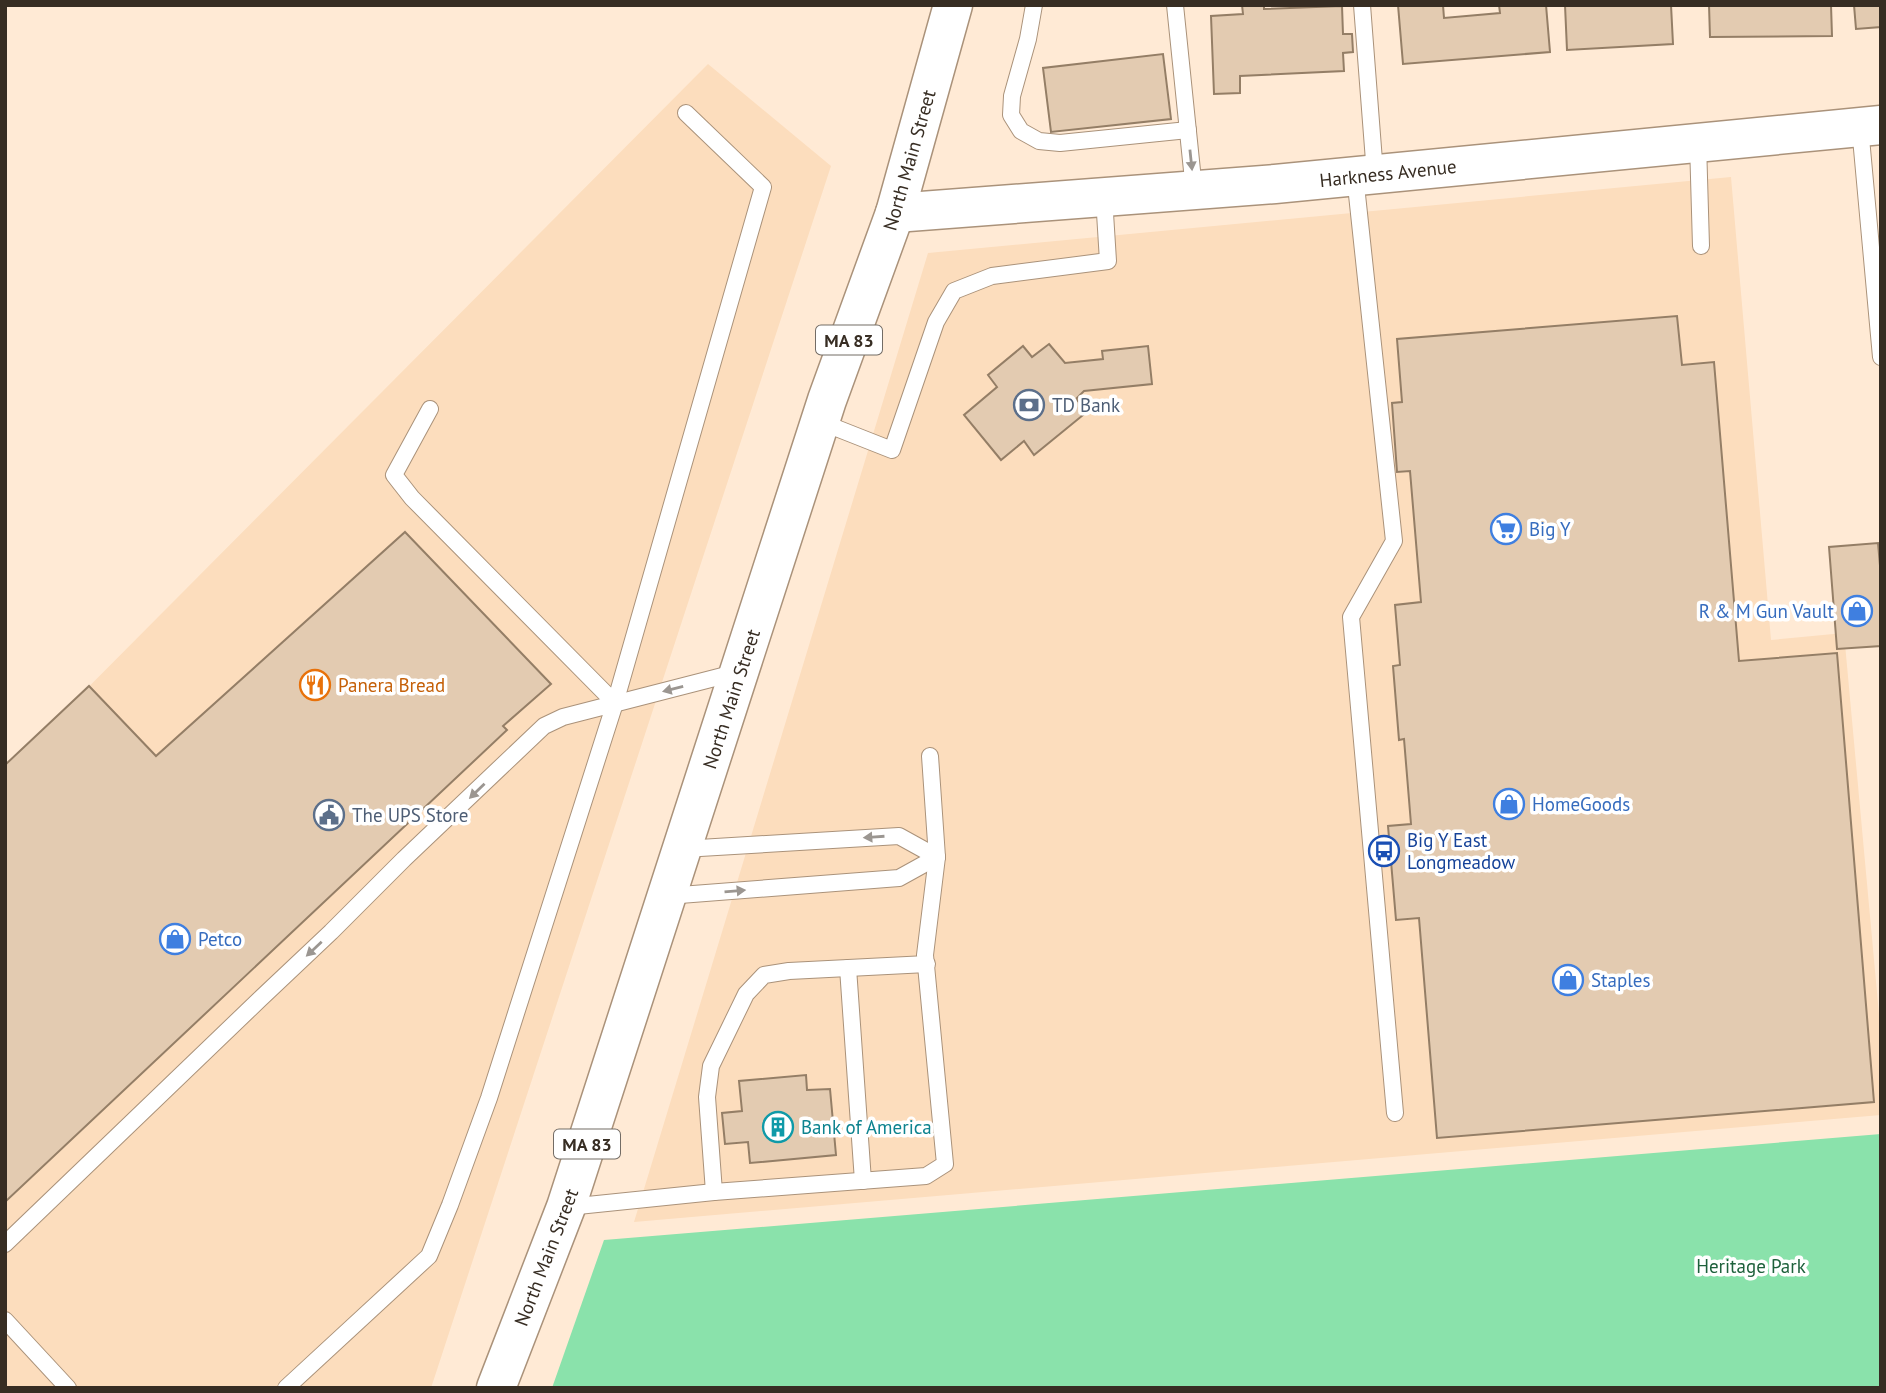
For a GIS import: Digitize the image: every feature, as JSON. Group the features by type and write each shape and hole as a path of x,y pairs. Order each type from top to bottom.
{"main road":[{"name":"North Main Street","path":"496,1388 566,1207 821,422 895,213 953,5"},
{"name":"Harkness Avenue","path":"895,213 1365,176 1871,126"}],"lane":[{"path":"1034,5 1028,39 1012,96 1011,115 1021,131 1039,141 1060,144 1188,130"},
{"path":"1175,5 1194,191"},
{"path":"1362,5 1365,176 1394,541 1351,617 1395,1113"},
{"path":"286,1388 429,1256 489,1098 615,703 763,187 686,113"},
{"path":"1871,126 1881,357"},
{"path":"1698,143 1701,246"},
{"path":"821,422 892,450 936,322 954,291 992,276 1108,261 1104,197"},
{"path":"430,409 394,475 412,498 615,703"},
{"path":"5,1244 544,726 563,717 739,672"},
{"path":"566,1207 714,1192 926,1176 945,1164 925,955 937,857 930,756"},
{"path":"682,849 898,835 937,857"},
{"path":"667,896 899,878 937,857"},
{"path":"714,1192 707,1097 711,1066 746,994 764,975 789,971 927,964"},
{"path":"848,968 863,1181"},
{"path":"5,1320 68,1388"}],"shaded area":[{"path":"708,64 831,166 431,1388 5,1388 5,771"},
{"path":"1731,177 1771,640 1844,633 1881,1036 1881,1115 634,1222 928,253"}],"green space":[{"name":"Heritage Park","path":"1881,1134 1881,1388 552,1388 604,1240"}],"building":[{"path":"1242,5 1264,5 1264,9 1342,6 1343,34 1352,34 1353,52 1343,53 1344,71 1240,76 1240,93 1214,94 1211,16 1243,14"},
{"path":"1398,5 1443,5 1444,18 1500,13 1499,5 1546,5 1550,52 1403,64"},
{"path":"1565,5 1671,5 1673,44 1567,50"},
{"path":"1709,5 1831,5 1832,36 1710,37"},
{"path":"1854,5 1881,5 1881,27 1856,29"},
{"path":"1163,54 1171,119 1051,132 1043,68"},
{"path":"1677,316 1682,365 1714,362 1739,661 1837,653 1874,1102 1437,1138 1419,918 1396,920 1388,826 1411,824 1404,739 1399,740 1393,666 1400,665 1395,605 1421,602 1410,471 1397,472 1392,403 1402,402 1397,339"},
{"name":"TD Bank","path":"1049,344 1065,363 1103,359 1102,351 1148,346 1152,384 1084,391 1076,399 1088,411 1034,455 1024,441 1001,460 964,415 997,387 988,375 1023,346 1032,357"},
{"path":"405,532 551,684 503,726 507,730 5,1202 5,765 89,686 156,756"},
{"name":"R & M Gun Vault","path":"1878,543 1881,646 1837,649 1829,547"},
{"name":"Bank of America","path":"806,1075 807,1090 830,1089 836,1155 750,1163 748,1142 725,1144 722,1113 742,1111 739,1081"}],"place":[{"name":"TD Bank","path":"1029,405"},
{"name":"Big Y","path":"1506,529"},
{"name":"R & M Gun Vault","path":"1857,611"},
{"name":"Panera Bread","path":"315,685"},
{"name":"HomeGoods","path":"1509,804"},
{"name":"The UPS Store","path":"329,815"},
{"name":"Big Y East Longmeadow","path":"1384,851"},
{"name":"Petco","path":"175,939"},
{"name":"Staples","path":"1568,980"},
{"name":"Bank of America","path":"778,1127"}]}
